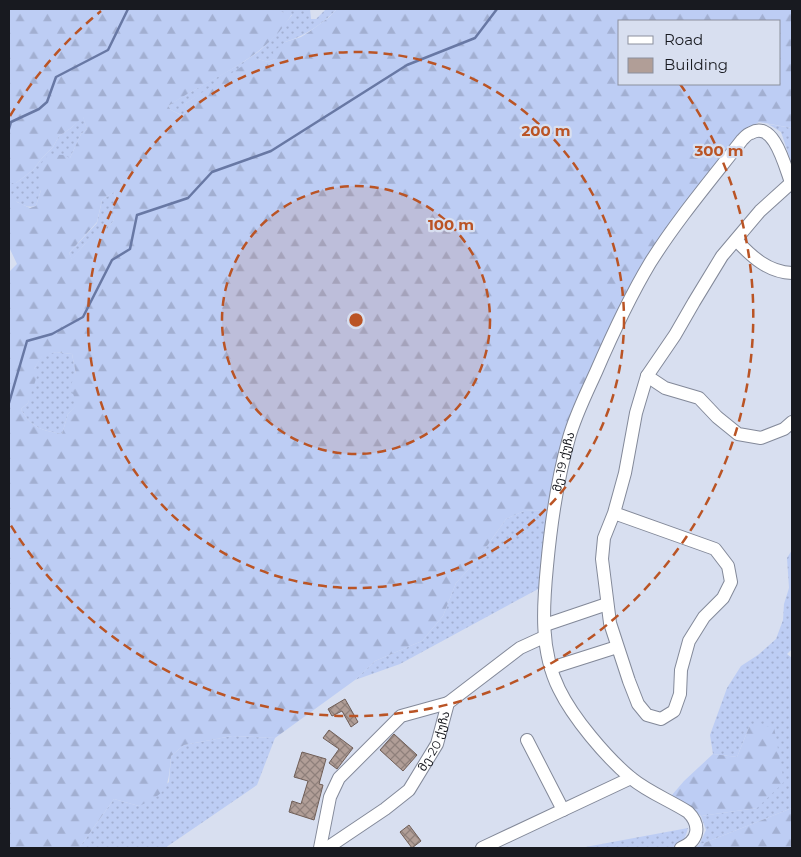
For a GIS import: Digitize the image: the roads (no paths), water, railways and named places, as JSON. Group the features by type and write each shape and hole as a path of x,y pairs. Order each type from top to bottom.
{"street":[{"name":"მე-19 ქუჩა","path":"681,848 694,839 697,829 694,819 688,812 631,778 603,750 576,717 559,689 551,668 544,631 545,592 551,527 561,470 570,435 612,336 650,264 698,195 742,140 752,132 760,130 772,137 792,184"},
{"path":"614,513 715,549 728,566 731,582 723,598 704,617 689,641 681,670 680,694 674,711 661,719 647,715 638,704 617,646 607,604 602,559 604,538 614,513 625,474 636,413 647,376 722,256 760,210 792,184"},
{"path":"736,240 749,254 764,265 792,273"},
{"path":"647,376 665,388 699,398 717,417 738,434 760,438 784,429 792,422"},
{"name":"მე-20 ქუჩა","path":"327,848 385,810 409,790 437,744 448,703 544,631 607,604"},
{"path":"551,668 617,646"},
{"path":"320,848 330,797 339,778 401,716 448,703"},
{"path":"526,740 563,810"},
{"path":"482,848 631,778"}],"waterway":[{"path":"9,129 11,122 39,109 47,102 56,77 108,50 128,9"},
{"path":"9,403 27,341 52,334 83,317 112,260 130,249 137,215 188,198 212,172 271,151 407,65 475,38 497,9"}]}
